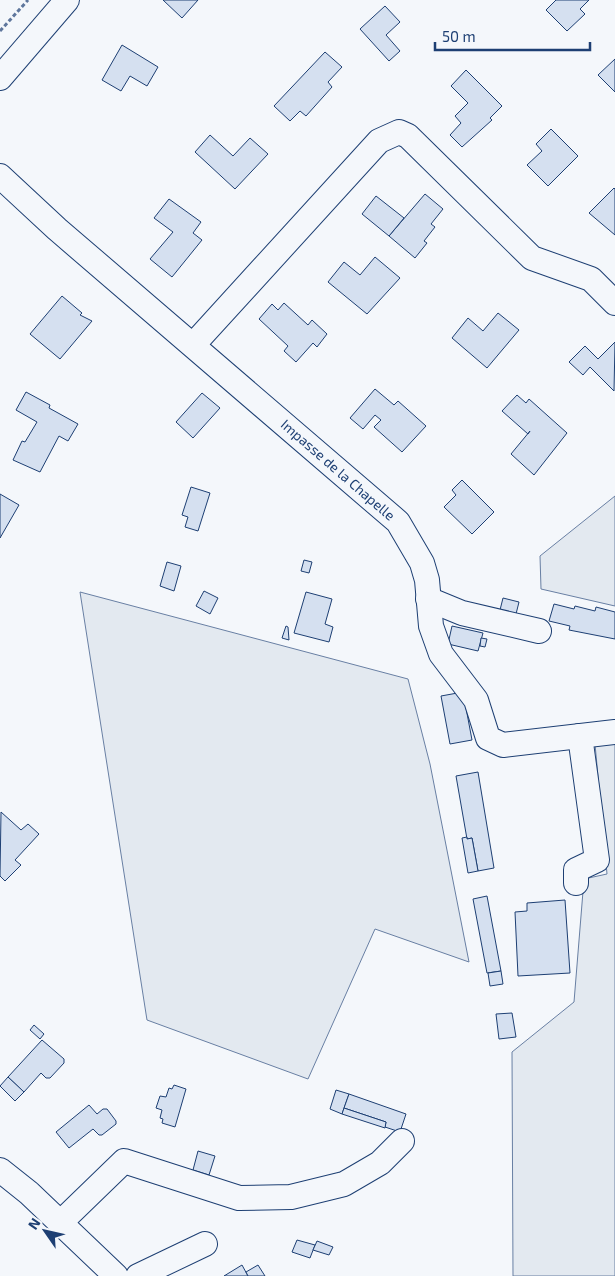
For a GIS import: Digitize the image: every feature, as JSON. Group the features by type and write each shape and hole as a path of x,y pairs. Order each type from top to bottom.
{"street":[{"path":"0,78 68,0"},
{"path":"193,345 380,141 399,132 408,136 532,258 591,279 615,303"},
{"name":"Impasse de la Chapelle","path":"0,176 398,522 422,562 427,580 431,626 441,654 476,700 488,738 503,745 615,732"},
{"path":"428,599 462,613 539,631"},
{"path":"576,883 576,870 597,860 580,736"},
{"path":"60,1223 124,1161 239,1198 291,1197 344,1184 380,1162 402,1141"},
{"path":"0,1170 29,1192 116,1276"},
{"path":"138,1276 205,1244"}],"path":[{"path":"0,31 28,0"}],"shaded area":[{"path":"615,496 615,606 541,589 540,556"},
{"path":"80,592 408,679 430,764 469,962 375,929 308,1079 147,1020"},
{"path":"615,741 615,1276 513,1276 512,1052 574,1002 584,879 607,874 595,744"}],"building":[{"path":"163,0 198,0 182,18"},
{"path":"556,0 589,0 580,9 585,14 567,31 546,10"},
{"path":"385,6 400,22 386,35 400,51 389,61 360,29"},
{"path":"122,45 158,67 147,86 130,76 121,91 102,80"},
{"path":"325,52 342,67 328,82 332,87 306,116 300,111 290,121 274,106"},
{"path":"615,59 615,92 598,75"},
{"path":"466,70 502,106 490,118 492,120 462,147 450,135 461,123 455,116 468,103 451,86"},
{"path":"551,129 578,156 548,186 527,165 542,151 536,144"},
{"path":"210,135 233,156 250,138 268,154 235,189 195,152"},
{"path":"615,189 615,235 589,213"},
{"path":"425,194 443,209 431,224 435,227 424,241 427,243 415,258 389,236"},
{"path":"376,196 404,218 389,236 362,214"},
{"path":"169,199 201,222 193,233 202,240 172,277 150,259 173,232 154,218"},
{"path":"375,257 400,278 367,314 328,282 344,262 360,275"},
{"path":"62,296 82,313 80,315 92,321 60,359 30,334"},
{"path":"284,303 308,325 312,320 327,334 317,347 313,343 296,362 284,351 288,346 259,319 272,304 278,310"},
{"path":"498,313 519,330 487,368 452,338 468,318 483,331"},
{"path":"615,342 614,391 590,367 583,375 569,362 585,346 598,359"},
{"path":"375,389 394,405 398,401 426,426 402,452 374,427 381,420 375,415 363,429 350,418"},
{"path":"26,392 50,405 49,408 78,424 68,441 59,436 40,472 13,460 22,441 25,442 37,422 16,410"},
{"path":"202,393 220,408 193,438 176,422"},
{"path":"517,395 526,403 529,399 567,433 534,475 511,454 528,434 502,411"},
{"path":"462,480 494,512 472,534 444,507 456,495 452,490"},
{"path":"191,487 210,493 198,531 185,527 188,517 182,515"},
{"path":"0,494 19,505 0,538"},
{"path":"304,560 312,562 309,573 301,571"},
{"path":"167,562 181,566 174,591 160,586"},
{"path":"204,591 218,598 210,614 196,606"},
{"path":"306,592 332,599 325,624 333,627 329,642 294,633"},
{"path":"503,598 519,602 516,614 500,610"},
{"path":"554,604 574,609 575,606 595,611 596,607 615,612 615,639 569,630 570,626 549,621"},
{"path":"286,626 288,627 289,640 282,638"},
{"path":"452,626 483,633 478,651 448,644"},
{"path":"481,638 487,639 485,647 480,646"},
{"path":"463,692 472,740 450,744 441,696"},
{"path":"478,772 494,868 478,871 472,838 467,839 456,776"},
{"path":"1,812 21,830 28,824 39,834 15,860 21,865 5,881 0,876"},
{"path":"467,837 467,839 472,838 478,871 468,873 462,838"},
{"path":"487,896 501,971 487,973 473,899"},
{"path":"565,900 570,973 518,976 515,912 527,911 527,903"},
{"path":"501,971 503,984 490,986 488,973"},
{"path":"512,1013 516,1037 499,1039 496,1014"},
{"path":"34,1025 44,1034 40,1039 30,1030"},
{"path":"42,1040 64,1059 64,1063 50,1078 46,1078 41,1073 24,1092 8,1077"},
{"path":"8,1077 24,1092 15,1101 0,1086"},
{"path":"174,1085 186,1089 175,1127 162,1123 163,1119 160,1118 162,1110 156,1108 160,1096 166,1097 169,1088 172,1089"},
{"path":"336,1090 349,1094 342,1114 330,1109"},
{"path":"349,1094 406,1114 400,1132 385,1127 386,1122 344,1108"},
{"path":"89,1105 97,1114 103,1109 107,1109 116,1121 116,1124 102,1135 99,1135 93,1129 69,1148 56,1132"},
{"path":"344,1108 386,1122 385,1128 342,1114"},
{"path":"198,1151 215,1156 209,1175 193,1170"},
{"path":"297,1240 315,1245 310,1258 292,1252"},
{"path":"317,1241 333,1247 329,1255 313,1250"},
{"path":"242,1265 248,1276 224,1276"},
{"path":"258,1265 265,1276 248,1276 246,1272"}]}
